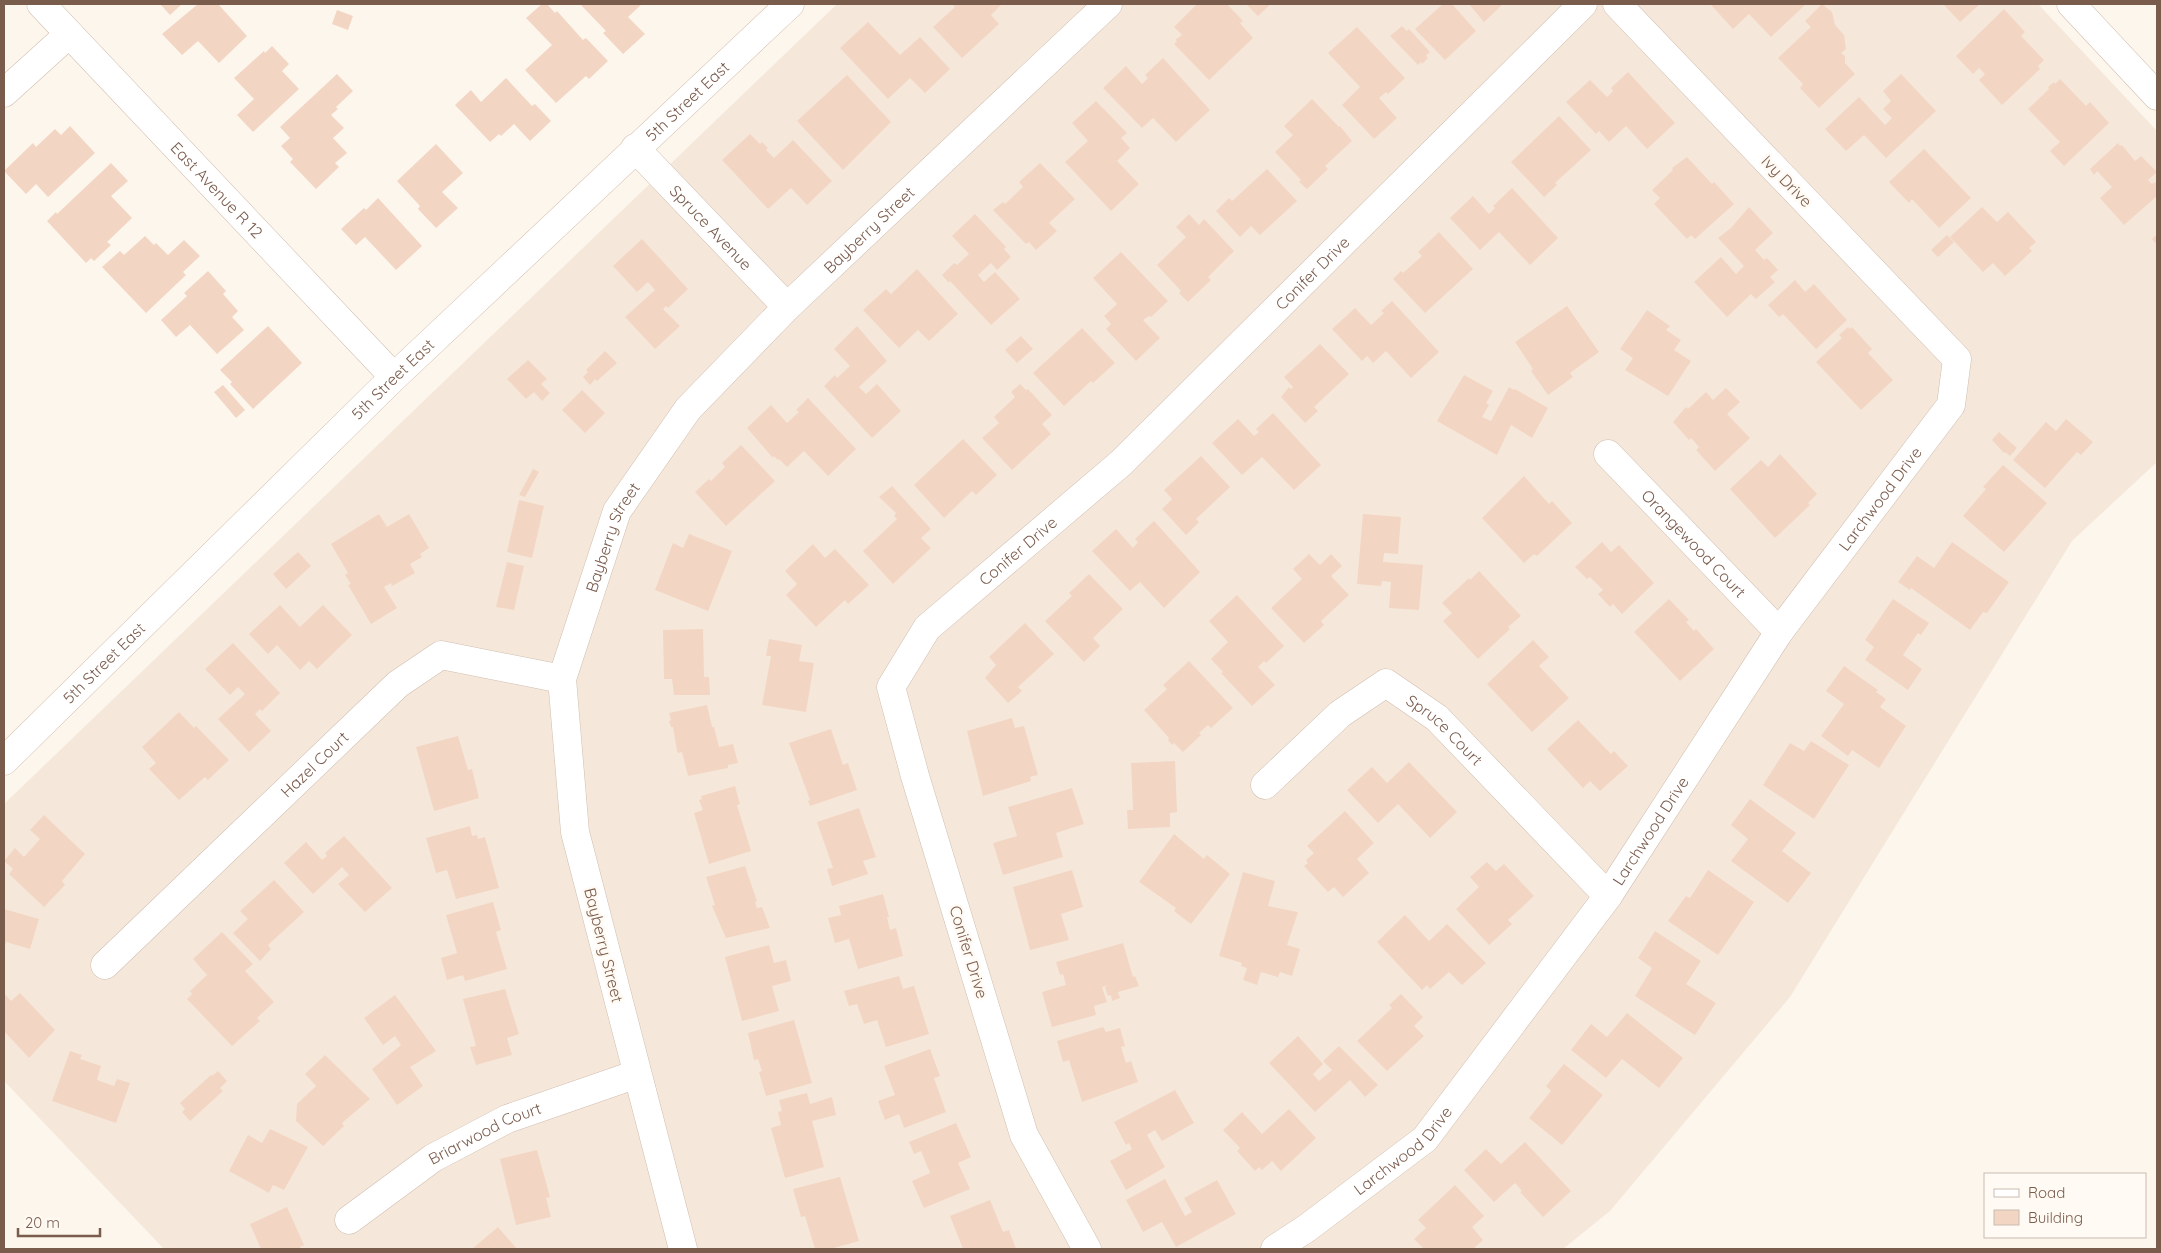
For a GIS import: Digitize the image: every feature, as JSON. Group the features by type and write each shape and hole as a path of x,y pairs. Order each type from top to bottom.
{"street":[{"name":"East Avenue R 12","path":"42,4 394,377"},
{"name":"5th Street East","path":"4,761 394,377 790,4"},
{"name":"Bayberry Street","path":"683,1249 575,832 562,679 617,511 688,409 787,307 1108,4"},
{"name":"Conifer Drive","path":"1087,1249 1024,1135 915,776 891,687 927,628 1121,463 1583,4"},
{"name":"Ivy Drive","path":"1617,4 1957,359"},
{"path":"2071,4 2157,96"},
{"path":"4,93 69,34"},
{"name":"Spruce Avenue","path":"635,148 787,307"},
{"name":"Larchwood Drive","path":"1275,1249 1307,1228 1425,1139 1608,896 1779,632 1952,404 1957,359"},
{"name":"Orangewood Court","path":"1608,454 1779,632"},
{"name":"Hazel Court","path":"105,965 398,684 441,655 562,679"},
{"name":"Spruce Court","path":"1265,785 1340,714 1386,683 1437,718 1608,896"},
{"name":"Briarwood Court","path":"349,1220 433,1158 506,1118 637,1074"}],"shaded area":[{"path":"837,4 2038,4 2157,131 2157,462 2072,541 1790,997 1610,1211 1563,1249 164,1249 4,1081 4,804"}],"building":[{"path":"160,4 182,4 170,15"},
{"path":"198,4 218,4 247,36 219,63 198,41 182,55 162,34"},
{"path":"542,4 547,4 555,13 557,11 583,40 586,38 608,61 589,79 586,76 556,103 525,70 552,45 526,18"},
{"path":"580,4 642,4 628,17 645,34 623,54 603,33 606,31"},
{"path":"952,4 1001,5 991,15 999,24 962,58 933,27 955,7"},
{"path":"1197,4 1227,4 1243,21 1240,23 1253,38 1209,80 1174,44 1177,41 1175,40 1182,35 1174,27"},
{"path":"1246,4 1271,4 1258,16"},
{"path":"1443,4 1452,4 1476,31 1445,60 1415,29"},
{"path":"1469,4 1503,4 1484,22"},
{"path":"1712,4 1806,4 1771,37 1749,14 1733,29"},
{"path":"1822,4 1832,12 1835,25 1844,35 1846,49 1841,53 1845,56 1845,63 1855,74 1819,108 1800,88 1803,84 1778,58 1811,27 1805,21"},
{"path":"1943,4 1980,4 1960,22"},
{"path":"2004,9 2025,32 2021,36 2044,60 2038,66 2040,69 2002,105 1979,80 1985,74 1979,68 1973,74 1956,56"},
{"path":"337,10 353,16 348,30 332,24"},
{"path":"868,22 900,55 920,37 950,69 925,93 910,78 888,99 840,48"},
{"path":"1402,26 1407,31 1409,29 1430,52 1426,55 1428,58 1422,64 1421,62 1418,65 1390,36"},
{"path":"1357,27 1405,78 1388,94 1386,92 1379,98 1397,118 1374,139 1342,105 1360,87 1328,53"},
{"path":"272,46 289,64 282,71 299,89 253,132 237,115 254,99 234,78"},
{"path":"1163,58 1210,110 1176,142 1153,118 1142,128 1103,88 1126,66 1142,84 1148,78 1145,75"},
{"path":"1628,72 1675,123 1647,149 1626,126 1609,142 1599,131 1596,134 1566,102 1590,80 1607,97 1613,91 1611,88"},
{"path":"337,74 353,91 336,107 338,109 331,115 344,128 333,138 347,153 335,163 339,167 316,189 290,162 293,159 281,146 290,138 280,127"},
{"path":"1901,74 1936,111 1886,158 1864,135 1846,151 1825,129 1859,97 1885,125 1892,118 1883,109 1891,101 1883,91"},
{"path":"847,75 891,122 843,170 797,121"},
{"path":"506,78 532,106 535,104 551,121 530,141 514,124 501,136 499,134 490,142 455,105 471,90 481,102"},
{"path":"2060,79 2086,106 2090,102 2109,123 2064,166 2050,151 2060,142 2028,109 2049,89 2048,87"},
{"path":"1312,99 1340,126 1352,141 1325,166 1328,169 1307,189 1275,152 1293,135 1284,126"},
{"path":"1096,101 1127,133 1121,138 1130,148 1117,161 1139,184 1111,211 1065,162 1088,141 1072,123"},
{"path":"1559,116 1591,150 1555,183 1557,185 1544,197 1511,162"},
{"path":"70,126 95,153 48,197 36,184 26,194 4,171 33,143 36,147 55,129 61,135"},
{"path":"750,134 760,144 762,142 768,148 766,150 774,158 793,140 832,181 807,205 791,188 768,209 722,160"},
{"path":"2118,143 2120,146 2122,145 2135,161 2141,156 2157,172 2148,180 2152,184 2155,182 2157,185 2157,196 2124,225 2100,198 2112,187 2097,171 2094,175 2090,169"},
{"path":"436,144 463,173 442,192 458,208 436,228 418,209 420,206 397,181"},
{"path":"1924,149 1971,198 1939,228 1912,199 1909,203 1889,182"},
{"path":"1687,157 1734,204 1695,239 1691,235 1687,239 1654,204 1660,198 1652,190 1673,170 1672,168"},
{"path":"111,163 128,181 111,196 132,218 107,242 111,245 94,261 91,258 86,263 47,221 56,212 57,214"},
{"path":"1040,163 1075,199 1049,223 1057,231 1036,250 1029,242 1026,244 993,210 1003,202 1005,204 1023,187 1019,182"},
{"path":"1267,169 1297,201 1260,235 1251,226 1240,237 1216,211 1229,198 1232,201"},
{"path":"1512,188 1558,238 1530,265 1499,232 1480,250 1450,218 1473,196 1489,214 1495,208 1493,206"},
{"path":"378,198 422,246 396,270 365,237 356,245 341,229"},
{"path":"1749,207 1773,233 1755,250 1764,260 1767,258 1778,270 1770,277 1775,282 1756,299 1751,294 1727,317 1694,282 1721,257 1736,274 1744,266 1718,238 1731,228"},
{"path":"1982,207 1997,222 2008,212 2036,242 2029,248 2032,251 2005,276 1993,263 1983,272 1950,237"},
{"path":"975,214 1006,247 1004,249 1011,257 997,270 991,263 978,275 984,282 995,272 1020,299 991,325 950,281 949,283 942,275 954,263 957,265 969,254 952,236"},
{"path":"1189,214 1199,225 1204,219 1234,251 1208,277 1211,280 1188,302 1179,293 1181,291 1157,265 1186,237 1176,227"},
{"path":"1439,232 1473,269 1425,313 1393,279 1401,271 1403,273 1422,256 1418,252"},
{"path":"2157,234 2157,245 2152,239"},
{"path":"1947,235 1954,242 1938,257 1931,250"},
{"path":"145,236 154,245 156,243 168,255 184,240 200,256 183,272 186,275 146,313 102,267 120,251 124,255"},
{"path":"642,239 688,289 668,308 666,306 663,309 680,326 655,349 625,317 655,290 648,282 637,292 613,266"},
{"path":"1121,252 1168,301 1151,317 1149,316 1143,320 1160,338 1136,361 1106,329 1111,324 1104,316 1117,304 1093,278"},
{"path":"917,269 958,314 929,341 918,330 899,348 863,310 886,289 891,294"},
{"path":"208,271 226,291 223,294 238,311 232,317 244,330 217,354 190,325 176,337 161,320 187,296 184,293"},
{"path":"1795,280 1805,292 1814,284 1847,320 1816,349 1783,314 1779,317 1768,305"},
{"path":"1392,301 1439,352 1411,378 1386,351 1373,363 1367,356 1362,361 1332,329 1355,308 1371,325 1384,313 1381,311"},
{"path":"1567,306 1599,352 1570,373 1573,377 1548,395 1531,371 1533,369 1515,342"},
{"path":"1647,310 1670,326 1666,330 1681,340 1674,350 1691,361 1668,396 1625,370 1633,358 1620,349"},
{"path":"268,326 302,363 253,409 220,370"},
{"path":"857,326 887,361 859,387 866,394 877,384 901,411 872,438 824,386 835,375 837,378 850,366 834,349"},
{"path":"1848,327 1850,329 1852,327 1872,349 1868,353 1893,380 1861,410 1816,362 1842,338 1839,335"},
{"path":"1082,328 1115,363 1093,383 1091,381 1064,406 1033,373"},
{"path":"1021,336 1033,349 1017,363 1005,350"},
{"path":"1320,344 1349,374 1314,407 1318,411 1305,423 1281,397 1289,387 1291,389 1293,387 1284,377"},
{"path":"605,351 617,363 590,385 583,377 588,372 586,370"},
{"path":"528,360 547,379 541,384 550,393 542,401 534,392 526,399 507,379"},
{"path":"1464,375 1493,391 1486,403 1489,405 1482,417 1491,421 1509,387 1548,408 1532,438 1511,425 1497,455 1437,421"},
{"path":"1020,384 1026,390 1028,389 1052,415 1042,424 1051,434 1012,470 982,438 999,423 994,417 1015,397 1011,392"},
{"path":"223,385 245,410 236,418 214,392"},
{"path":"1726,388 1740,402 1727,414 1750,438 1715,471 1696,450 1699,447 1691,438 1689,440 1673,422 1686,407 1688,409 1706,392 1713,400"},
{"path":"582,390 605,413 585,433 562,410"},
{"path":"808,398 856,449 828,476 804,451 787,467 779,459 774,456 773,458 747,428 771,405 787,423 799,412 796,410"},
{"path":"1273,413 1321,465 1294,490 1262,457 1242,475 1212,443 1238,419 1254,436 1259,432 1256,429"},
{"path":"2066,419 2093,442 2081,455 2077,452 2045,488 2013,460 2046,422 2056,431"},
{"path":"1999,432 2017,448 2010,456 2004,453 1992,440"},
{"path":"963,439 997,475 976,495 972,491 944,518 914,485"},
{"path":"741,445 775,481 726,526 695,492 709,479 711,481 725,467 722,463"},
{"path":"1780,454 1817,494 1808,503 1810,505 1775,538 1730,489 1761,460 1768,467"},
{"path":"1201,456 1230,487 1196,519 1199,522 1186,535 1162,509 1172,499 1164,490"},
{"path":"2003,465 2047,503 2004,552 1963,516 1986,489 1983,487"},
{"path":"533,469 539,472 525,497 519,495"},
{"path":"1524,476 1549,504 1552,501 1572,523 1537,556 1534,554 1524,563 1482,518"},
{"path":"892,486 931,529 921,538 931,548 893,584 863,551 897,519 894,516 896,513 879,497"},
{"path":"519,500 544,506 532,558 507,552"},
{"path":"379,514 387,527 409,514 429,548 420,554 422,557 410,564 415,573 392,586 391,583 384,587 397,608 371,624 348,585 351,584 345,575 348,573 331,544"},
{"path":"1363,514 1401,517 1398,554 1384,553 1383,562 1423,565 1419,610 1389,608 1391,582 1382,581 1381,586 1357,584"},
{"path":"1154,521 1200,572 1164,608 1140,582 1130,591 1092,551 1116,529 1133,548 1138,542 1135,539"},
{"path":"689,534 732,551 708,611 655,590 673,543 683,548"},
{"path":"1602,542 1611,552 1619,545 1654,583 1622,614 1613,604 1610,607 1598,594 1603,590 1590,577 1587,579 1575,567"},
{"path":"1952,542 2009,582 1987,613 1983,612 1970,630 1911,588 1910,590 1898,582 1917,556 1934,568"},
{"path":"813,544 825,558 835,549 869,585 848,604 845,600 816,627 786,595 797,584 785,571"},
{"path":"298,552 311,566 286,589 273,574"},
{"path":"1309,554 1320,565 1331,554 1342,566 1331,576 1349,595 1321,621 1324,625 1304,643 1271,608 1302,579 1293,569"},
{"path":"507,562 524,566 514,610 496,607"},
{"path":"1479,571 1521,616 1478,659 1443,621 1452,613 1442,603"},
{"path":"1089,574 1123,609 1093,638 1100,646 1084,662 1045,621 1072,596 1069,593"},
{"path":"1237,595 1284,646 1266,663 1264,661 1258,667 1275,685 1252,706 1221,673 1223,672 1211,659 1228,642 1209,621"},
{"path":"1669,599 1689,620 1686,622 1694,631 1696,629 1714,649 1680,681 1634,632"},
{"path":"1893,599 1929,623 1921,635 1918,633 1903,655 1922,669 1908,690 1865,660 1874,647 1865,640"},
{"path":"280,605 300,627 323,605 352,635 317,669 309,661 300,670 277,645 268,654 249,634"},
{"path":"1025,623 1054,654 1018,687 1022,691 1008,703 985,678 996,665 989,657"},
{"path":"703,629 704,677 709,677 710,695 674,695 672,679 664,679 663,630"},
{"path":"769,639 802,645 799,661 814,663 806,712 762,705 771,656 766,656"},
{"path":"1533,640 1549,657 1539,666 1569,698 1532,732 1487,684"},
{"path":"233,643 280,693 262,711 260,709 255,714 271,731 249,752 218,719 245,694 238,687 230,695 205,669"},
{"path":"1189,661 1233,708 1211,728 1208,725 1199,733 1201,735 1183,752 1174,743 1172,745 1168,740 1169,738 1144,710 1167,689 1163,685"},
{"path":"1844,666 1878,690 1876,692 1886,699 1880,707 1906,726 1879,768 1852,750 1848,756 1821,736 1844,704 1826,691"},
{"path":"707,705 719,747 733,744 738,763 728,765 728,768 688,776 682,752 678,753 677,751 673,727 671,727 669,721 671,720 669,713"},
{"path":"179,712 194,728 196,726 229,760 208,780 205,777 179,800 149,769 156,763 142,747"},
{"path":"1012,718 1015,728 1024,726 1038,775 1030,777 1031,781 983,796 967,731"},
{"path":"1578,720 1611,754 1614,751 1628,766 1600,791 1590,781 1583,788 1547,749"},
{"path":"831,729 843,765 848,763 857,790 810,806 808,801 810,800 789,743"},
{"path":"458,736 468,770 472,769 479,798 434,811 416,747"},
{"path":"1811,741 1849,765 1814,819 1763,785 1790,743 1804,751"},
{"path":"1175,761 1177,812 1170,813 1170,827 1128,829 1127,810 1133,810 1131,763"},
{"path":"1409,762 1457,812 1430,838 1398,804 1378,823 1347,790 1372,767 1387,783"},
{"path":"735,786 740,804 737,805 751,851 709,864 694,813 703,810 699,800 702,799 701,796"},
{"path":"1072,788 1084,824 1056,833 1063,857 1003,875 993,843 1017,836 1008,807"},
{"path":"1750,799 1796,833 1782,851 1811,873 1788,903 1731,861 1748,839 1731,825"},
{"path":"859,808 876,857 863,861 868,874 832,886 827,869 833,868 817,822"},
{"path":"1345,811 1374,843 1357,859 1369,873 1343,897 1334,887 1328,892 1304,866 1308,863 1306,860 1314,853 1307,846"},
{"path":"44,815 85,854 62,881 65,885 44,907 9,874 13,869 4,861 15,848 24,857 40,839 30,830"},
{"path":"470,826 472,836 477,835 478,839 485,837 499,888 456,899 447,870 436,873 426,838"},
{"path":"1174,834 1204,859 1207,855 1230,874 1191,924 1174,911 1176,908 1139,882"},
{"path":"344,836 392,888 365,912 338,884 349,875 342,867 313,894 284,863 306,842 322,860 327,856 325,853"},
{"path":"1487,862 1496,871 1504,864 1534,896 1508,920 1512,924 1489,945 1456,909 1479,887 1470,877"},
{"path":"745,866 757,901 755,902 757,908 762,907 770,928 726,938 712,906 715,905 706,877"},
{"path":"1072,870 1083,907 1061,914 1069,940 1030,950 1013,887"},
{"path":"1708,870 1754,902 1718,955 1668,921 1686,896 1690,898"},
{"path":"1243,872 1275,881 1268,906 1298,912 1287,945 1300,949 1292,976 1280,972 1278,977 1261,972 1257,985 1243,980 1247,968 1241,966 1242,963 1219,956"},
{"path":"274,880 304,912 268,945 271,949 260,961 233,933 248,919 240,911"},
{"path":"883,894 890,930 896,928 903,956 858,969 849,939 835,943 828,918 841,915 839,906"},
{"path":"493,902 501,930 496,932 507,969 465,981 463,975 447,980 441,958 457,953 446,915"},
{"path":"4,909 39,919 30,949 6,942 4,949"},
{"path":"1405,915 1429,941 1447,924 1486,963 1462,985 1449,972 1430,989 1427,985 1422,990 1377,942"},
{"path":"1655,931 1701,961 1686,984 1716,1003 1695,1035 1635,996 1652,968 1638,958"},
{"path":"222,932 253,964 245,971 274,1002 257,1018 260,1021 232,1046 187,999 192,994 190,991 207,975 193,959"},
{"path":"1123,943 1133,977 1135,976 1139,986 1118,992 1120,998 1112,1001 1111,995 1108,996 1105,987 1108,985 1102,987 1107,1002 1094,1006 1096,1015 1052,1027 1042,992 1066,985 1063,974 1060,975 1056,962"},
{"path":"769,945 774,963 786,960 791,981 772,986 779,1011 742,1021 725,957"},
{"path":"899,976 903,989 914,986 929,1034 886,1047 877,1020 864,1024 857,1004 849,1006 844,991"},
{"path":"505,989 519,1034 507,1038 512,1055 476,1065 470,1047 476,1046 463,999"},
{"path":"4,993 11,1001 20,993 55,1030 29,1058 4,1031"},
{"path":"1401,994 1423,1017 1414,1026 1424,1036 1387,1071 1357,1041 1392,1008 1389,1005"},
{"path":"395,995 436,1051 410,1067 423,1086 397,1105 372,1069 401,1045 395,1036 383,1045 364,1018"},
{"path":"1627,1013 1683,1058 1659,1088 1622,1059 1606,1078 1571,1050 1591,1024 1607,1037"},
{"path":"794,1020 812,1083 766,1096 759,1072 762,1071 758,1059 754,1060 748,1033"},
{"path":"1103,1027 1106,1032 1120,1028 1125,1046 1121,1047 1126,1063 1131,1061 1138,1082 1082,1102 1069,1060 1063,1062 1057,1041"},
{"path":"1298,1036 1323,1064 1313,1074 1319,1081 1332,1070 1323,1061 1339,1046 1378,1085 1365,1097 1350,1080 1315,1112 1269,1063"},
{"path":"930,1049 940,1076 934,1078 946,1112 904,1128 899,1114 885,1120 878,1101 895,1095 884,1066"},
{"path":"70,1051 82,1055 80,1059 101,1066 97,1080 114,1086 117,1079 130,1083 116,1123 52,1101"},
{"path":"325,1055 370,1099 342,1123 344,1126 323,1146 296,1121 297,1104 316,1086 305,1074"},
{"path":"1564,1064 1603,1095 1562,1145 1529,1118 1551,1091 1546,1086"},
{"path":"218,1071 227,1081 220,1088 223,1091 190,1121 182,1112 185,1109 180,1103"},
{"path":"1175,1090 1194,1123 1162,1141 1155,1130 1147,1135 1165,1167 1126,1190 1110,1161 1132,1149 1129,1143 1126,1145 1114,1122"},
{"path":"807,1093 810,1104 832,1097 836,1115 812,1121 824,1167 785,1178 771,1128 781,1125 778,1112 782,1111 779,1100"},
{"path":"1289,1109 1316,1138 1281,1171 1272,1161 1262,1170 1259,1167 1255,1171 1237,1151 1240,1148 1223,1130 1242,1112 1262,1134"},
{"path":"956,1123 971,1157 958,1163 970,1189 924,1208 912,1181 930,1173 921,1151 914,1154 909,1142"},
{"path":"270,1129 308,1147 284,1190 273,1185 269,1193 229,1171 248,1135 262,1143"},
{"path":"1525,1142 1571,1191 1543,1217 1520,1192 1522,1191 1515,1183 1494,1202 1464,1170 1486,1149 1501,1164"},
{"path":"537,1150 550,1197 546,1198 551,1217 516,1225 500,1159"},
{"path":"840,1177 859,1241 830,1249 815,1249 805,1216 801,1217 793,1189"},
{"path":"1165,1179 1185,1216 1192,1212 1184,1198 1217,1180 1236,1214 1176,1247 1162,1222 1143,1232 1126,1200"},
{"path":"1455,1185 1484,1216 1472,1227 1483,1240 1473,1249 1424,1249 1414,1239 1426,1228 1418,1220"},
{"path":"990,1200 1003,1232 1009,1230 1016,1249 963,1249 950,1216"},
{"path":"287,1207 304,1245 300,1247 301,1249 261,1249 250,1224"},
{"path":"498,1227 517,1249 472,1249"}]}
